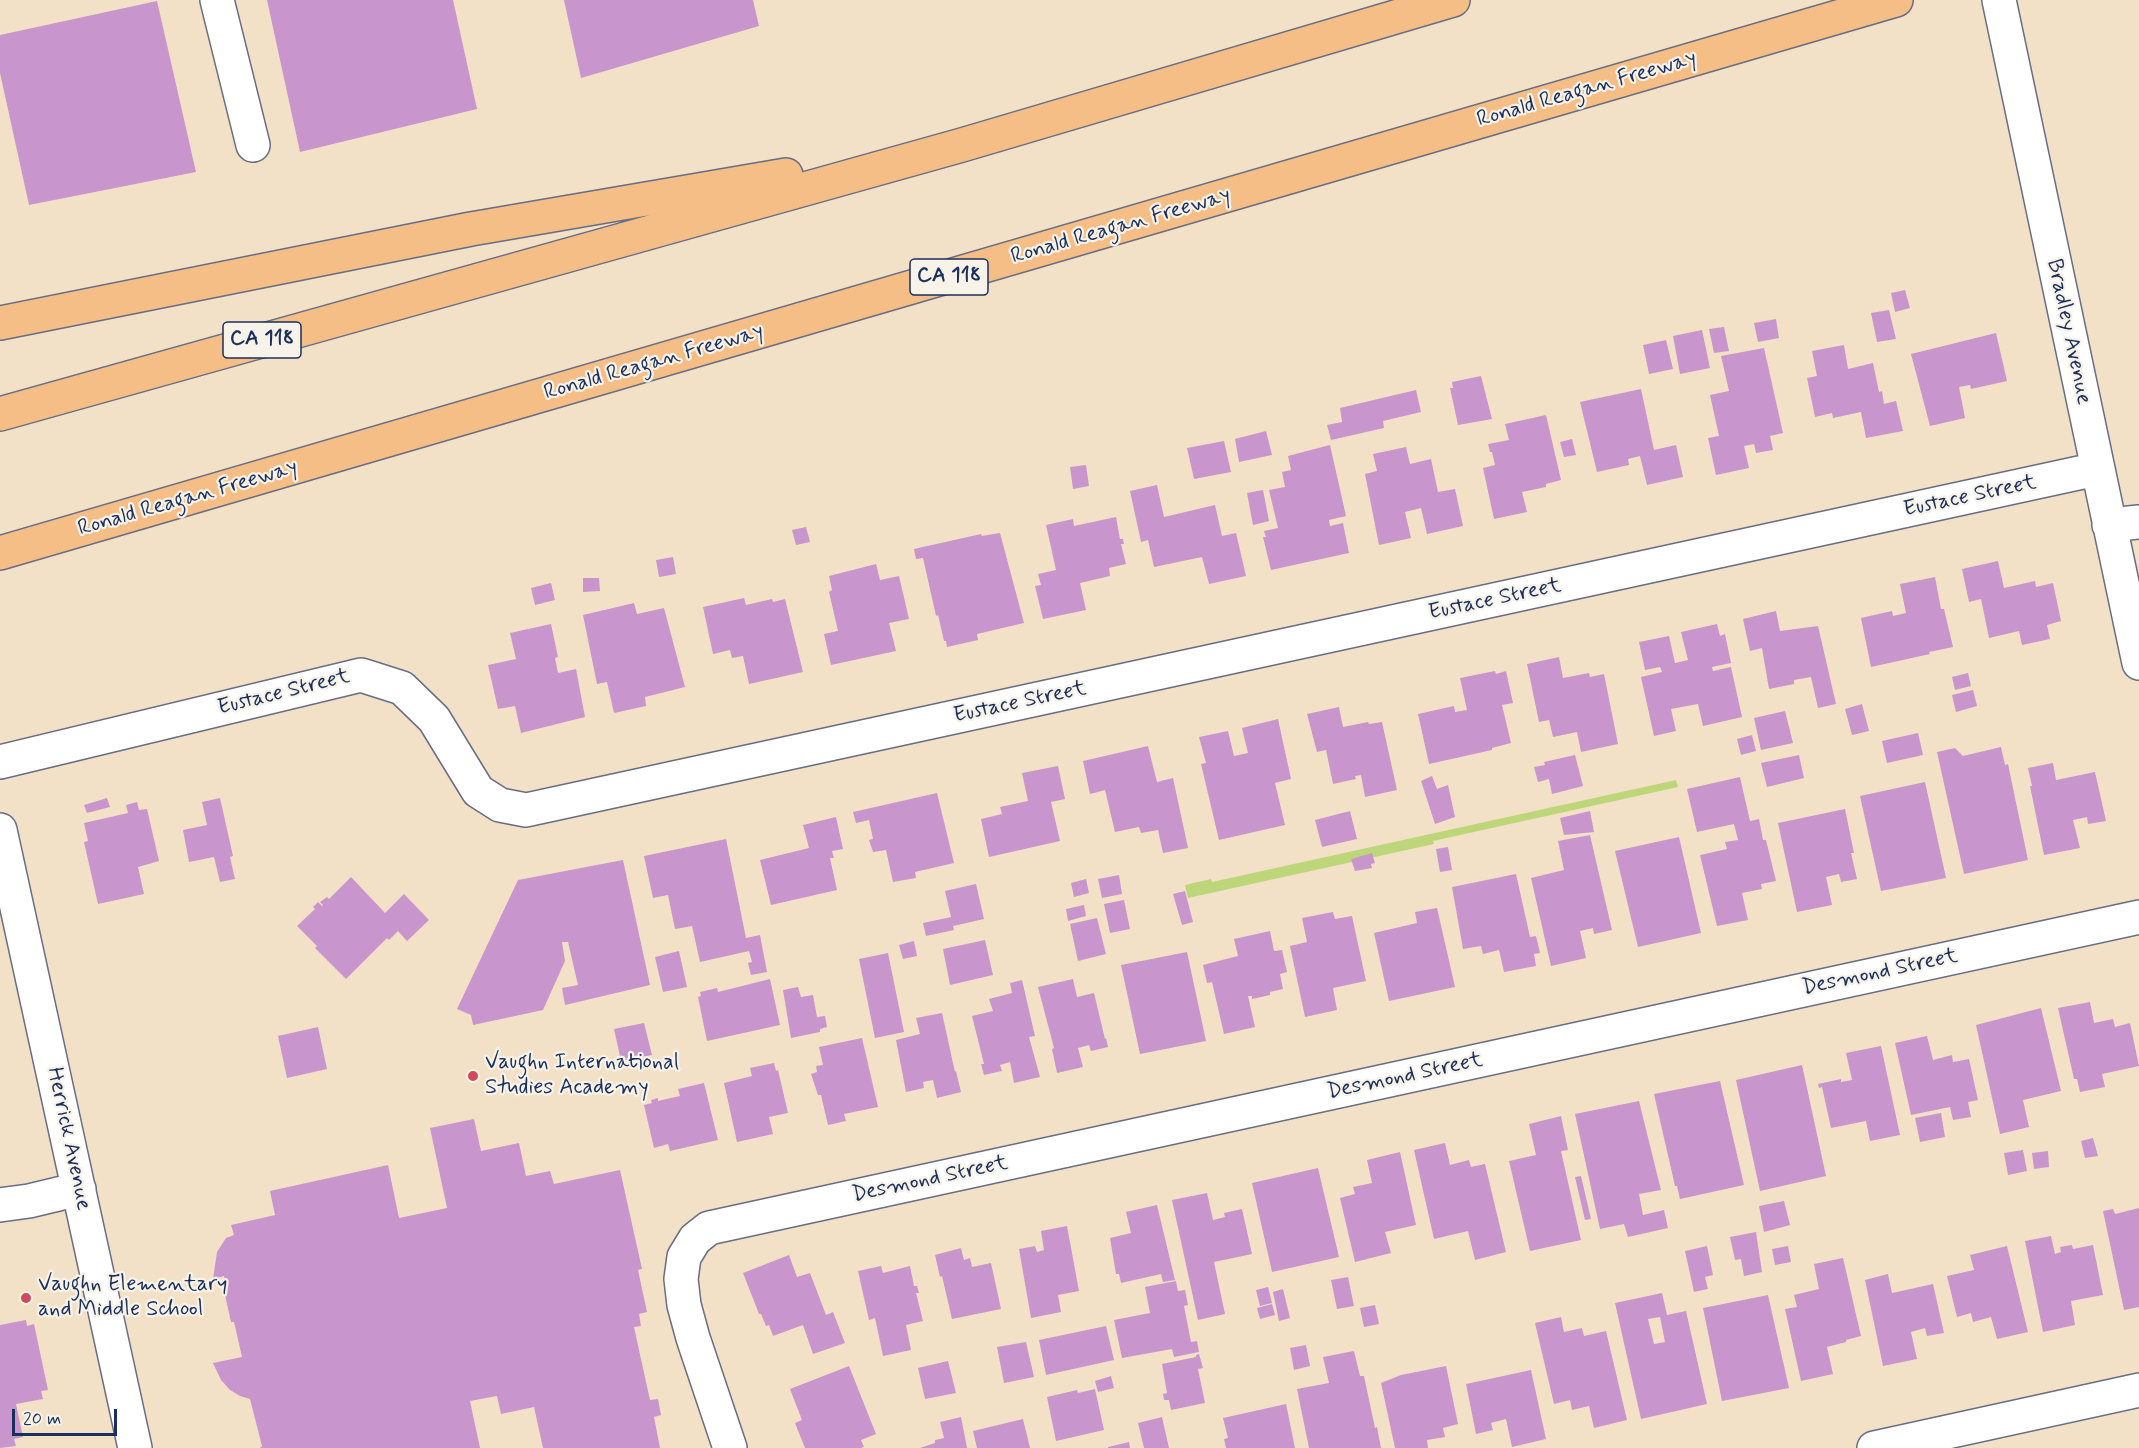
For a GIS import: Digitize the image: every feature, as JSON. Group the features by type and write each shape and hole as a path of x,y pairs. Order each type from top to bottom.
{"highway":[{"name":"CA 118","path":"0,414 962,145 1453,0"},
{"name":"Ronald Reagan Freeway","path":"9,551 1888,2"},
{"path":"0,323 471,228 962,145"}],"street":[{"path":"217,0 253,145"},
{"name":"Bradley Avenue","path":"1999,0 2097,470 2124,523 2139,663"},
{"name":"Eustace Street","path":"0,762 361,675 402,688 434,718 478,791 500,805 526,810 2097,470"},
{"name":"Herrick Avenue","path":"0,830 135,1448"},
{"name":"Desmond Street","path":"730,1448 693,1338 684,1305 681,1279 684,1257 695,1239 709,1228 2139,918"},
{"path":"0,1205 29,1201 79,1189"},
{"path":"1874,1448 2139,1390"}],"green space":[{"path":"1676,780 1678,787 1188,898 1185,885 1211,879 1212,882"}],"building":[{"path":"267,0 453,0 477,109 300,152"},
{"path":"564,0 753,0 759,26 581,78"},
{"path":"157,1 196,172 29,205 0,73 0,35"},
{"path":"1905,290 1910,308 1895,312 1891,293"},
{"path":"1889,310 1896,339 1877,342 1871,313"},
{"path":"1776,319 1779,338 1758,342 1754,323"},
{"path":"1724,327 1729,351 1714,353 1709,329"},
{"path":"1702,330 1710,368 1680,374 1673,336"},
{"path":"1996,333 2007,381 1971,389 1970,385 1959,387 1965,418 1930,426 1911,354"},
{"path":"1666,340 1673,369 1649,374 1643,345"},
{"path":"1844,345 1848,369 1873,363 1884,404 1896,401 1903,431 1866,438 1861,412 1833,418 1832,413 1815,417 1807,378 1817,376 1812,351"},
{"path":"1764,348 1783,433 1770,436 1773,450 1756,453 1754,444 1744,446 1749,468 1716,475 1708,438 1719,436 1710,395 1729,391 1721,356"},
{"path":"1481,376 1492,419 1458,425 1450,388 1453,388 1452,382"},
{"path":"1641,389 1654,450 1676,445 1683,477 1647,485 1640,456 1628,459 1629,465 1597,472 1580,402"},
{"path":"1416,390 1421,412 1383,421 1384,428 1331,440 1327,425 1342,422 1340,408"},
{"path":"1546,415 1561,480 1546,484 1546,487 1522,492 1527,512 1494,519 1483,468 1495,465 1488,444 1509,440 1505,424"},
{"path":"1266,431 1272,455 1239,462 1235,439"},
{"path":"1572,439 1576,455 1564,457 1560,442"},
{"path":"1224,441 1231,472 1194,479 1187,448"},
{"path":"1330,445 1346,516 1329,520 1330,526 1343,523 1349,553 1271,570 1263,537 1266,537 1264,531 1278,528 1269,490 1285,487 1282,472 1291,470 1288,456"},
{"path":"1406,447 1410,464 1431,459 1438,492 1455,489 1463,526 1427,534 1421,508 1405,512 1411,538 1379,545 1365,474 1377,471 1373,454"},
{"path":"1086,465 1089,486 1073,489 1070,467"},
{"path":"1157,485 1164,517 1215,505 1222,536 1236,533 1246,576 1209,584 1202,557 1154,567 1148,540 1141,542 1130,491"},
{"path":"1263,490 1269,521 1253,525 1247,493"},
{"path":"1116,517 1120,539 1123,539 1124,544 1121,544 1126,564 1109,568 1110,576 1080,583 1086,610 1043,619 1035,586 1041,585 1038,574 1056,570 1046,525 1073,519 1074,526"},
{"path":"806,527 810,542 796,545 792,530"},
{"path":"1000,533 1024,623 977,634 978,640 947,647 938,615 936,616 923,558 916,559 914,549 981,534 982,536"},
{"path":"673,557 676,574 659,577 656,560"},
{"path":"1998,561 2004,588 2035,581 2036,587 2053,583 2061,621 2047,625 2050,639 2022,645 2019,631 1989,638 1981,599 1969,602 1962,569"},
{"path":"876,564 880,580 899,576 909,619 889,623 896,651 831,665 824,634 838,631 829,592 832,590 829,576"},
{"path":"1935,577 1941,609 1944,609 1953,647 1871,667 1861,618 1892,611 1893,616 1906,613 1900,584"},
{"path":"583,578 599,578 600,591 583,592"},
{"path":"551,583 555,600 535,605 531,588"},
{"path":"744,598 746,605 772,599 773,602 785,599 803,672 749,684 743,656 732,658 730,650 713,654 703,607"},
{"path":"634,603 637,614 664,608 685,687 645,697 646,706 614,713 607,682 597,684 583,615"},
{"path":"1776,611 1780,631 1818,626 1836,704 1818,708 1811,677 1794,680 1794,684 1769,689 1762,648 1750,651 1743,619"},
{"path":"551,624 558,657 555,658 558,673 576,669 585,717 521,733 515,706 498,709 488,665 516,659 510,633"},
{"path":"1717,624 1720,636 1725,634 1731,663 1712,667 1713,671 1731,667 1742,717 1703,726 1698,704 1671,709 1676,731 1654,736 1641,677 1662,672 1660,667 1645,670 1639,642 1669,636 1675,663 1688,660 1681,632"},
{"path":"1559,657 1563,678 1589,673 1590,677 1604,674 1618,744 1581,752 1577,732 1553,737 1549,720 1539,722 1527,664"},
{"path":"1495,671 1496,674 1506,671 1513,703 1502,705 1511,743 1492,748 1492,750 1429,764 1418,714 1454,706 1455,712 1467,710 1460,678"},
{"path":"1968,673 1971,686 1955,690 1952,677"},
{"path":"1973,690 1977,706 1956,712 1952,695"},
{"path":"1862,704 1869,731 1852,735 1845,709"},
{"path":"1339,707 1343,727 1382,722 1397,790 1365,797 1361,775 1355,776 1356,779 1333,784 1326,750 1317,752 1307,714"},
{"path":"1785,711 1793,743 1761,750 1754,718"},
{"path":"1278,719 1291,779 1275,783 1285,825 1219,840 1201,764 1206,763 1199,737 1228,731 1234,756 1248,753 1242,728"},
{"path":"1918,733 1923,755 1887,763 1882,741"},
{"path":"1752,735 1756,751 1741,755 1737,739"},
{"path":"1148,746 1157,782 1173,778 1188,848 1163,853 1158,830 1141,833 1139,827 1115,832 1105,790 1090,794 1083,761"},
{"path":"2001,747 2005,765 2008,764 2028,860 1964,874 1937,752 1955,748 1963,756"},
{"path":"1575,755 1583,786 1552,794 1549,779 1538,782 1534,767 1545,765 1544,762"},
{"path":"1799,755 1804,778 1767,787 1761,763"},
{"path":"2053,763 2056,780 2095,772 2106,821 2088,824 2087,817 2073,820 2080,848 2044,855 2028,768"},
{"path":"1058,766 1065,799 1051,802 1060,841 989,857 981,819 1002,814 1000,807 1028,801 1022,773"},
{"path":"1432,776 1437,789 1448,785 1455,817 1435,824 1421,781"},
{"path":"1740,777 1750,821 1759,819 1776,881 1761,884 1762,889 1742,893 1748,920 1717,926 1700,855 1727,849 1725,842 1738,840 1734,824 1697,832 1687,789"},
{"path":"1925,782 1946,878 1881,891 1860,796"},
{"path":"937,793 954,863 915,872 916,878 893,882 886,850 873,852 869,840 873,839 869,820 856,823 853,812"},
{"path":"107,798 110,807 87,813 84,805"},
{"path":"220,798 233,856 230,857 235,879 220,882 214,857 189,862 183,830 207,825 202,802"},
{"path":"137,802 139,810 147,809 159,861 138,867 144,894 98,904 84,842 88,841 84,823 128,813 126,805"},
{"path":"1845,809 1857,879 1841,882 1839,874 1826,877 1832,905 1797,912 1778,823"},
{"path":"1350,811 1357,839 1322,847 1315,820"},
{"path":"1590,811 1594,832 1564,835 1560,818"},
{"path":"836,817 843,849 832,851 834,858 830,858 837,890 771,905 760,860 809,848 803,825"},
{"path":"1590,835 1612,930 1594,934 1593,928 1580,931 1586,958 1551,966 1531,878 1564,870 1558,841"},
{"path":"1679,837 1701,933 1638,947 1615,851"},
{"path":"726,839 746,938 760,935 767,972 751,975 748,963 752,962 749,951 700,962 692,926 675,929 668,895 653,898 644,856"},
{"path":"1448,847 1452,870 1440,872 1436,849"},
{"path":"1372,853 1375,863 1371,864 1372,868 1355,871 1351,859"},
{"path":"623,860 650,985 565,1005 562,988 578,985 568,942 562,942 565,961 543,1010 473,1025 471,1015 457,1009 518,880"},
{"path":"1516,874 1530,937 1536,936 1540,953 1534,954 1536,966 1504,972 1499,950 1483,954 1481,946 1463,949 1452,887"},
{"path":"1119,875 1122,894 1102,898 1098,879"},
{"path":"351,877 385,913 404,894 429,920 407,941 398,931 389,940 387,938 346,979 297,926 315,909 313,907 318,902 322,906 320,902 327,897 329,899"},
{"path":"1086,879 1089,893 1074,897 1071,883"},
{"path":"976,884 984,919 953,926 954,930 926,936 923,923 951,917 945,891"},
{"path":"1185,891 1193,922 1182,925 1173,894"},
{"path":"1124,900 1130,929 1110,933 1104,904"},
{"path":"1084,905 1086,916 1068,921 1066,909"},
{"path":"1437,908 1455,987 1389,1001 1374,933 1417,923 1415,912"},
{"path":"1333,912 1335,919 1352,916 1366,981 1333,988 1337,1010 1305,1017 1290,946 1307,942 1302,918"},
{"path":"1097,918 1106,954 1078,961 1070,924"},
{"path":"1270,931 1274,951 1282,950 1287,972 1280,974 1283,989 1252,999 1252,996 1248,996 1255,1027 1224,1034 1212,982 1207,983 1203,965 1238,956 1234,939"},
{"path":"985,940 993,975 950,985 943,949"},
{"path":"914,941 917,956 903,959 899,945"},
{"path":"679,951 687,987 663,992 655,957"},
{"path":"1187,952 1206,1041 1140,1054 1121,965"},
{"path":"888,953 904,1032 875,1038 859,959"},
{"path":"770,979 780,1025 707,1041 698,997 701,996 700,992 717,988 718,992"},
{"path":"1073,979 1077,997 1094,993 1108,1047 1091,1051 1089,1045 1078,1048 1083,1067 1057,1073 1052,1049 1054,1048 1038,987"},
{"path":"1022,980 1035,1036 1029,1037 1040,1077 1014,1083 1010,1062 1000,1065 1002,1071 984,1075 981,1064 984,1064 972,1016 993,1011 989,999 1012,993 1010,983"},
{"path":"798,987 801,997 813,995 817,1017 825,1016 827,1027 820,1029 820,1032 791,1038 783,990"},
{"path":"2090,1002 2094,1023 2113,1019 2115,1027 2130,1023 2139,1066 2102,1074 2105,1087 2080,1092 2077,1079 2074,1079 2058,1008"},
{"path":"2041,1008 2061,1091 2023,1100 2029,1127 2000,1134 1976,1025"},
{"path":"942,1013 961,1092 937,1098 933,1080 923,1082 924,1088 906,1092 896,1040 920,1034 916,1018"},
{"path":"644,1023 652,1055 621,1061 614,1029"},
{"path":"318,1027 327,1069 287,1078 278,1036"},
{"path":"1927,1036 1933,1060 1952,1055 1953,1062 1969,1059 1978,1100 1968,1102 1971,1117 1953,1120 1950,1107 1911,1115 1895,1043"},
{"path":"862,1038 878,1107 844,1114 846,1121 828,1125 821,1095 818,1095 811,1074 817,1072 816,1066 823,1065 819,1047"},
{"path":"1881,1046 1900,1135 1870,1141 1866,1121 1831,1128 1822,1087 1819,1088 1818,1084 1841,1079 1841,1082 1852,1080 1846,1053"},
{"path":"774,1063 776,1071 778,1070 788,1113 769,1117 773,1134 737,1142 724,1083 752,1076 750,1068"},
{"path":"1802,1065 1826,1176 1760,1191 1736,1080"},
{"path":"1720,1081 1744,1185 1680,1199 1654,1094"},
{"path":"704,1083 718,1140 670,1151 668,1144 654,1148 644,1105 658,1098 658,1101 680,1096 678,1089"},
{"path":"1639,1101 1661,1190 1639,1194 1643,1215 1664,1210 1668,1228 1628,1237 1624,1224 1600,1229 1575,1114"},
{"path":"1941,1113 1945,1137 1920,1142 1915,1118"},
{"path":"1561,1116 1568,1150 1561,1151 1581,1240 1530,1251 1509,1161 1536,1155 1529,1124"},
{"path":"474,1119 481,1151 519,1143 526,1176 550,1171 554,1184 620,1170 642,1269 638,1270 647,1312 639,1314 641,1326 634,1327 650,1400 658,1399 661,1415 654,1417 660,1448 543,1448 534,1407 501,1414 497,1396 470,1401 480,1448 260,1448 262,1446 250,1399 230,1390 221,1380 213,1363 242,1357 223,1286 226,1285 224,1276 213,1279 217,1252 226,1238 234,1235 231,1225 275,1215 270,1191 388,1165 399,1218 447,1208 430,1128"},
{"path":"2093,1138 2098,1156 2085,1158 2081,1141"},
{"path":"1445,1143 1450,1165 1469,1160 1471,1167 1485,1164 1506,1252 1475,1260 1468,1231 1434,1239 1414,1150"},
{"path":"2023,1150 2027,1171 2008,1175 2004,1153"},
{"path":"2048,1151 2049,1167 2034,1169 2032,1153"},
{"path":"1400,1152 1416,1225 1385,1232 1391,1253 1355,1262 1340,1198 1355,1194 1353,1187 1372,1183 1367,1160"},
{"path":"1318,1168 1339,1257 1272,1272 1252,1183"},
{"path":"1581,1176 1591,1219 1585,1220 1575,1177"},
{"path":"1207,1193 1213,1220 1225,1217 1224,1213 1242,1209 1252,1254 1214,1262 1225,1314 1198,1320 1172,1200"},
{"path":"1784,1201 1790,1225 1764,1232 1759,1206"},
{"path":"1157,1205 1175,1280 1163,1282 1161,1274 1121,1283 1119,1274 1116,1274 1110,1238 1131,1233 1126,1212"},
{"path":"2139,1208 2139,1307 2124,1310 2103,1211 2113,1209 2115,1214"},
{"path":"1067,1226 1079,1291 1058,1295 1061,1312 1031,1318 1019,1249 1035,1246 1037,1252 1044,1250 1041,1231"},
{"path":"1756,1232 1762,1272 1744,1276 1741,1259 1735,1260 1730,1237"},
{"path":"2051,1236 2055,1254 2061,1252 2060,1247 2072,1245 2073,1249 2093,1245 2103,1295 2071,1301 2075,1325 2043,1332 2025,1241"},
{"path":"1707,1246 1713,1275 1705,1277 1708,1289 1694,1292 1685,1251"},
{"path":"1788,1246 1791,1262 1775,1265 1772,1249"},
{"path":"2007,1246 2028,1332 1997,1339 1991,1317 1973,1322 1971,1313 1957,1317 1947,1276 1974,1270 1970,1255"},
{"path":"961,1248 964,1260 970,1258 972,1267 991,1263 1001,1309 952,1319 935,1255"},
{"path":"789,1255 797,1277 810,1273 826,1315 833,1312 845,1343 813,1354 803,1325 773,1336 769,1325 766,1326 743,1273"},
{"path":"1843,1258 1861,1336 1827,1347 1833,1374 1801,1381 1785,1309 1797,1307 1794,1295 1819,1289 1814,1264"},
{"path":"881,1266 883,1273 910,1266 914,1286 917,1286 919,1293 916,1293 923,1321 906,1325 911,1350 883,1356 875,1318 869,1320 858,1271"},
{"path":"1888,1274 1892,1293 1933,1284 1944,1333 1927,1336 1925,1328 1911,1332 1917,1359 1883,1366 1865,1280"},
{"path":"1348,1277 1354,1306 1337,1309 1331,1280"},
{"path":"1176,1281 1178,1291 1185,1290 1188,1305 1184,1306 1191,1342 1197,1341 1199,1352 1174,1357 1172,1349 1122,1358 1114,1320 1150,1313 1145,1287"},
{"path":"1268,1287 1272,1303 1260,1306 1256,1290"},
{"path":"1283,1289 1290,1318 1279,1321 1273,1292"},
{"path":"1662,1293 1667,1315 1686,1311 1707,1404 1641,1419 1615,1303","holes":["1660,1317 1665,1342 1654,1344 1648,1319"]},
{"path":"1768,1295 1789,1388 1722,1401 1703,1308"},
{"path":"1272,1304 1275,1315 1260,1319 1257,1308"},
{"path":"1375,1305 1379,1324 1364,1327 1360,1308"},
{"path":"1561,1317 1564,1332 1582,1328 1584,1336 1606,1331 1627,1420 1594,1428 1589,1406 1572,1410 1570,1400 1554,1404 1535,1323"},
{"path":"26,1320 27,1326 34,1324 48,1390 41,1391 43,1399 16,1404 23,1437 14,1439 16,1446 0,1448 0,1325"},
{"path":"1106,1326 1114,1360 1046,1375 1039,1340"},
{"path":"1026,1342 1034,1377 1004,1383 997,1347"},
{"path":"1306,1345 1310,1366 1294,1370 1290,1348"},
{"path":"1354,1351 1360,1376 1364,1376 1381,1448 1309,1448 1297,1389 1329,1383 1323,1357"},
{"path":"1199,1354 1203,1368 1198,1369 1205,1403 1171,1410 1169,1400 1164,1400 1163,1394 1167,1393 1162,1364 1196,1357"},
{"path":"948,1361 956,1393 925,1399 918,1368"},
{"path":"849,1366 876,1434 861,1440 864,1447 861,1448 805,1448 795,1423 802,1420 790,1389"},
{"path":"1446,1366 1458,1424 1443,1428 1445,1437 1427,1440 1428,1448 1395,1448 1381,1383 1401,1375"},
{"path":"1531,1370 1546,1439 1512,1447 1506,1419 1491,1423 1493,1430 1476,1434 1466,1384"},
{"path":"1111,1376 1114,1388 1098,1392 1095,1381"},
{"path":"1095,1389 1104,1430 1056,1441 1047,1397 1077,1390 1078,1393"},
{"path":"1286,1404 1295,1448 1226,1448 1224,1439 1228,1438 1223,1418"},
{"path":"961,1417 967,1448 920,1448 944,1438 940,1422"},
{"path":"1162,1417 1169,1448 1144,1448 1138,1423"},
{"path":"1023,1419 1030,1448 977,1448 973,1431"},
{"path":"1129,1442 1130,1448 1108,1448 1108,1447"}],"place":[{"name":"Vaughn International Studies Academy","path":"473,1076"},
{"name":"Vaughn Elementary and Middle School","path":"26,1298"}]}
